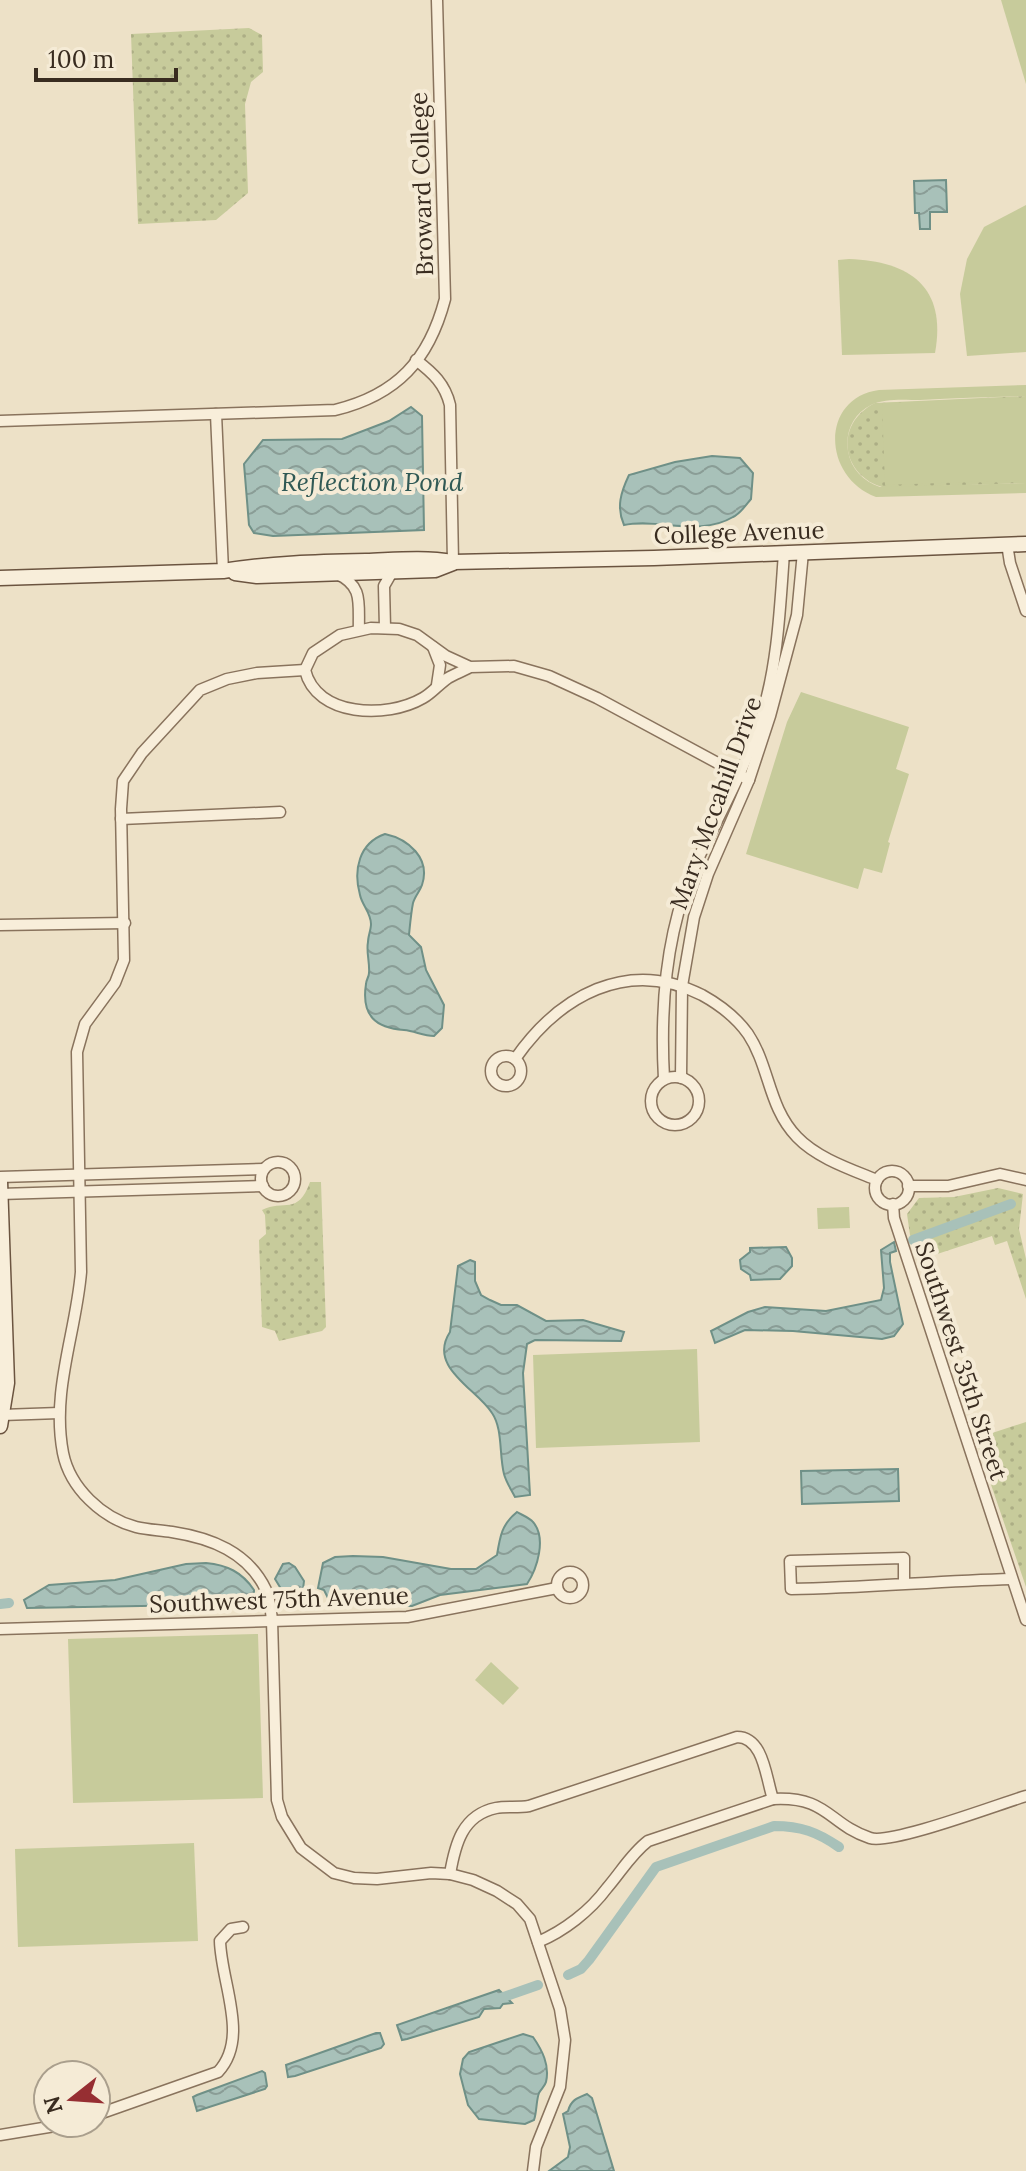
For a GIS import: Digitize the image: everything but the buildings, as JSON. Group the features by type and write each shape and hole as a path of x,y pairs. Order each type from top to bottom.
{"street":[{"name":"Broward College","path":"0,421 335,410 383,392 397,382 437,329 445,299 437,0"},
{"path":"416,360 439,380 450,405 453,562"},
{"path":"216,414 223,571"},
{"path":"1007,544 1026,611"},
{"name":"College Avenue","path":"0,578 223,571 256,565 322,562 434,559 453,562 1026,544"},
{"name":"Mary Mccahill Drive","path":"664,1079 666,982 682,903 698,859 762,743 797,615 803,552"},
{"name":"Mary Mccahill Drive","path":"681,1078 682,986 694,917 745,777 763,713 778,634 784,553"},
{"name":"College Avenue","path":"223,571 257,576 392,572 435,570 453,562"},
{"path":"385,628 384,586 392,572"},
{"path":"335,574 349,579 356,589 359,630"},
{"path":"470,667 436,687 424,698 383,710 347,709 321,698 309,685 305,670 313,653 340,635 385,628 410,633 470,667 514,666 549,676 597,698 745,777"},
{"path":"778,634 792,638"},
{"path":"433,647 440,665 436,687"},
{"path":"305,670 257,673 227,679 200,690 142,753 123,781 124,960 108,995 85,1024 77,1052 80,1176 78,1300 65,1355 59,1413 63,1456 71,1476 98,1508 134,1527 203,1538 233,1551 266,1591 272,1620 275,1780 282,1817 301,1848 334,1873 354,1878 450,1874 473,1880 517,1904 530,1919 560,2009 565,2040 560,2087 536,2147 531,2169"},
{"path":"121,819 280,812"},
{"path":"0,925 125,923"},
{"path":"515,1059 552,1016 590,992 621,982 666,982 682,986 725,1009 746,1032 761,1059 775,1106 796,1136 826,1157 877,1180"},
{"path":"681,1078 697,1092 698,1106 690,1119 677,1124 663,1121 653,1111 654,1089 664,1079 681,1078"},
{"path":"59,1413 1,1420 7,1383 0,1179 264,1169 272,1162 282,1162 292,1167 296,1177 293,1189 283,1196 271,1195 263,1186 264,1169"},
{"path":"894,1171 904,1176 908,1186 903,1200 893,1204 887,1204 875,1192 877,1180 884,1173 894,1171"},
{"path":"908,1186 948,1186 1000,1174 1026,1180"},
{"path":"0,1194 263,1186"},
{"name":"Southwest 35th Street","path":"893,1204 896,1224 1026,1620"},
{"path":"904,1583 904,1558 790,1561 791,1589 1011,1579"},
{"name":"Southwest 75th Avenue","path":"0,1629 407,1617 557,1588"},
{"path":"450,1874 459,1837 465,1827 483,1813 496,1808 533,1805 737,1737 747,1738 755,1745 773,1799"},
{"path":"538,1942 565,1928 594,1903 633,1854 648,1841 773,1799 794,1799 814,1804 860,1833 885,1839 1026,1796"},
{"path":"112,2109 218,2072 225,2065 234,2038 220,1941 231,1929 243,1927"},
{"path":"0,2135 32,2130"}],"green space":[{"path":"1001,0 1026,0 1026,84"},
{"path":"249,28 262,35 263,72 251,82 245,104 248,193 216,220 138,224 131,34"},
{"path":"1026,205 1026,352 967,356 960,294 967,259 984,227"},
{"path":"838,260 890,265 919,282 929,295 935,311 935,353 842,355"},
{"path":"1026,385 1026,396 877,403 855,418 847,444 855,469 863,478 880,487 1026,483 1026,493 876,497 858,487 845,473 835,439 838,422 846,407 860,396 879,390"},
{"path":"1026,396 1026,483 885,488 870,482 851,462 848,436 862,412 875,403"},
{"path":"1026,398 1026,480 885,485 882,403"},
{"path":"801,692 909,727 896,769 909,774 882,873 864,868 858,889 746,854 787,722"},
{"path":"310,1182 321,1182 326,1327 322,1331 279,1341 275,1331 262,1327 259,1240 266,1234 262,1210 295,1203 301,1199"},
{"path":"998,1188 1023,1194 1019,1229 1026,1259 1026,1299 1007,1241 995,1245 992,1236 919,1260 910,1235 907,1214 919,1198 954,1197"},
{"path":"849,1207 850,1228 818,1229 817,1208"},
{"path":"697,1349 700,1442 536,1448 533,1355"},
{"path":"1026,1422 1026,1587 973,1432 983,1428 986,1435"},
{"path":"258,1634 263,1798 73,1803 68,1639"},
{"path":"491,1662 519,1688 503,1705 475,1680"},
{"path":"194,1843 198,1941 18,1947 15,1849"}],"water":[{"path":"946,180 947,212 930,212 930,229 920,229 919,213 915,213 914,181"},
{"name":"Reflection Pond","path":"411,407 422,416 424,530 273,536 254,533 249,525 244,464 263,440 342,439 389,421"},
{"path":"712,456 740,458 753,473 751,499 738,514 707,526 624,525 620,500 629,475 675,462"},
{"path":"385,834 409,845 416,851 423,866 422,885 413,903 409,935 421,947 426,970 444,1005 442,1028 434,1036 378,1023 368,1012 366,1004 371,924 360,895 358,867 369,844"},
{"path":"894,1242 896,1251 890,1253 890,1262 903,1324 894,1336 882,1339 745,1330 715,1343 711,1331 765,1307 826,1311 881,1300 884,1288 881,1250"},
{"path":"786,1247 792,1258 792,1266 780,1279 751,1280 750,1275 741,1269 740,1260 750,1252 750,1248"},
{"path":"470,1260 475,1262 475,1281 481,1295 490,1300 501,1305 517,1305 546,1321 583,1320 624,1332 621,1341 535,1340 527,1344 523,1373 530,1495 515,1497 504,1474 495,1419 485,1404 449,1367 445,1356 458,1266"},
{"path":"898,1469 899,1501 802,1504 801,1471"},
{"path":"517,1512 533,1522 539,1536 537,1562 527,1584 440,1595 412,1606 331,1604 324,1590 318,1588 323,1563 335,1557 383,1557 451,1569 476,1569 497,1555 502,1531"},
{"path":"206,1563 239,1574 254,1590 254,1601 226,1609 198,1605 27,1608 24,1600 49,1585 115,1580 186,1564"},
{"path":"289,1563 304,1581 303,1589 291,1596 283,1592 275,1579 283,1564"},
{"path":"499,1990 512,2003 484,2009 479,2017 402,2040 397,2025"},
{"path":"380,2033 384,2044 381,2048 288,2077 286,2065"},
{"path":"523,2034 533,2037 542,2052 547,2070 534,2120 525,2124 479,2119 468,2105 460,2074 463,2059 469,2052"},
{"path":"262,2071 265,2073 265,2089 197,2111 193,2097"},
{"path":"587,2094 592,2098 614,2171 549,2171 568,2157 570,2147 563,2114 575,2100"}],"waterway":[{"path":"913,1240 1011,1204"},
{"path":"0,1604 9,1603"},
{"path":"568,1975 581,1969 589,1960 656,1867 774,1826 808,1831 839,1847"},
{"path":"495,2000 538,1985"}]}
